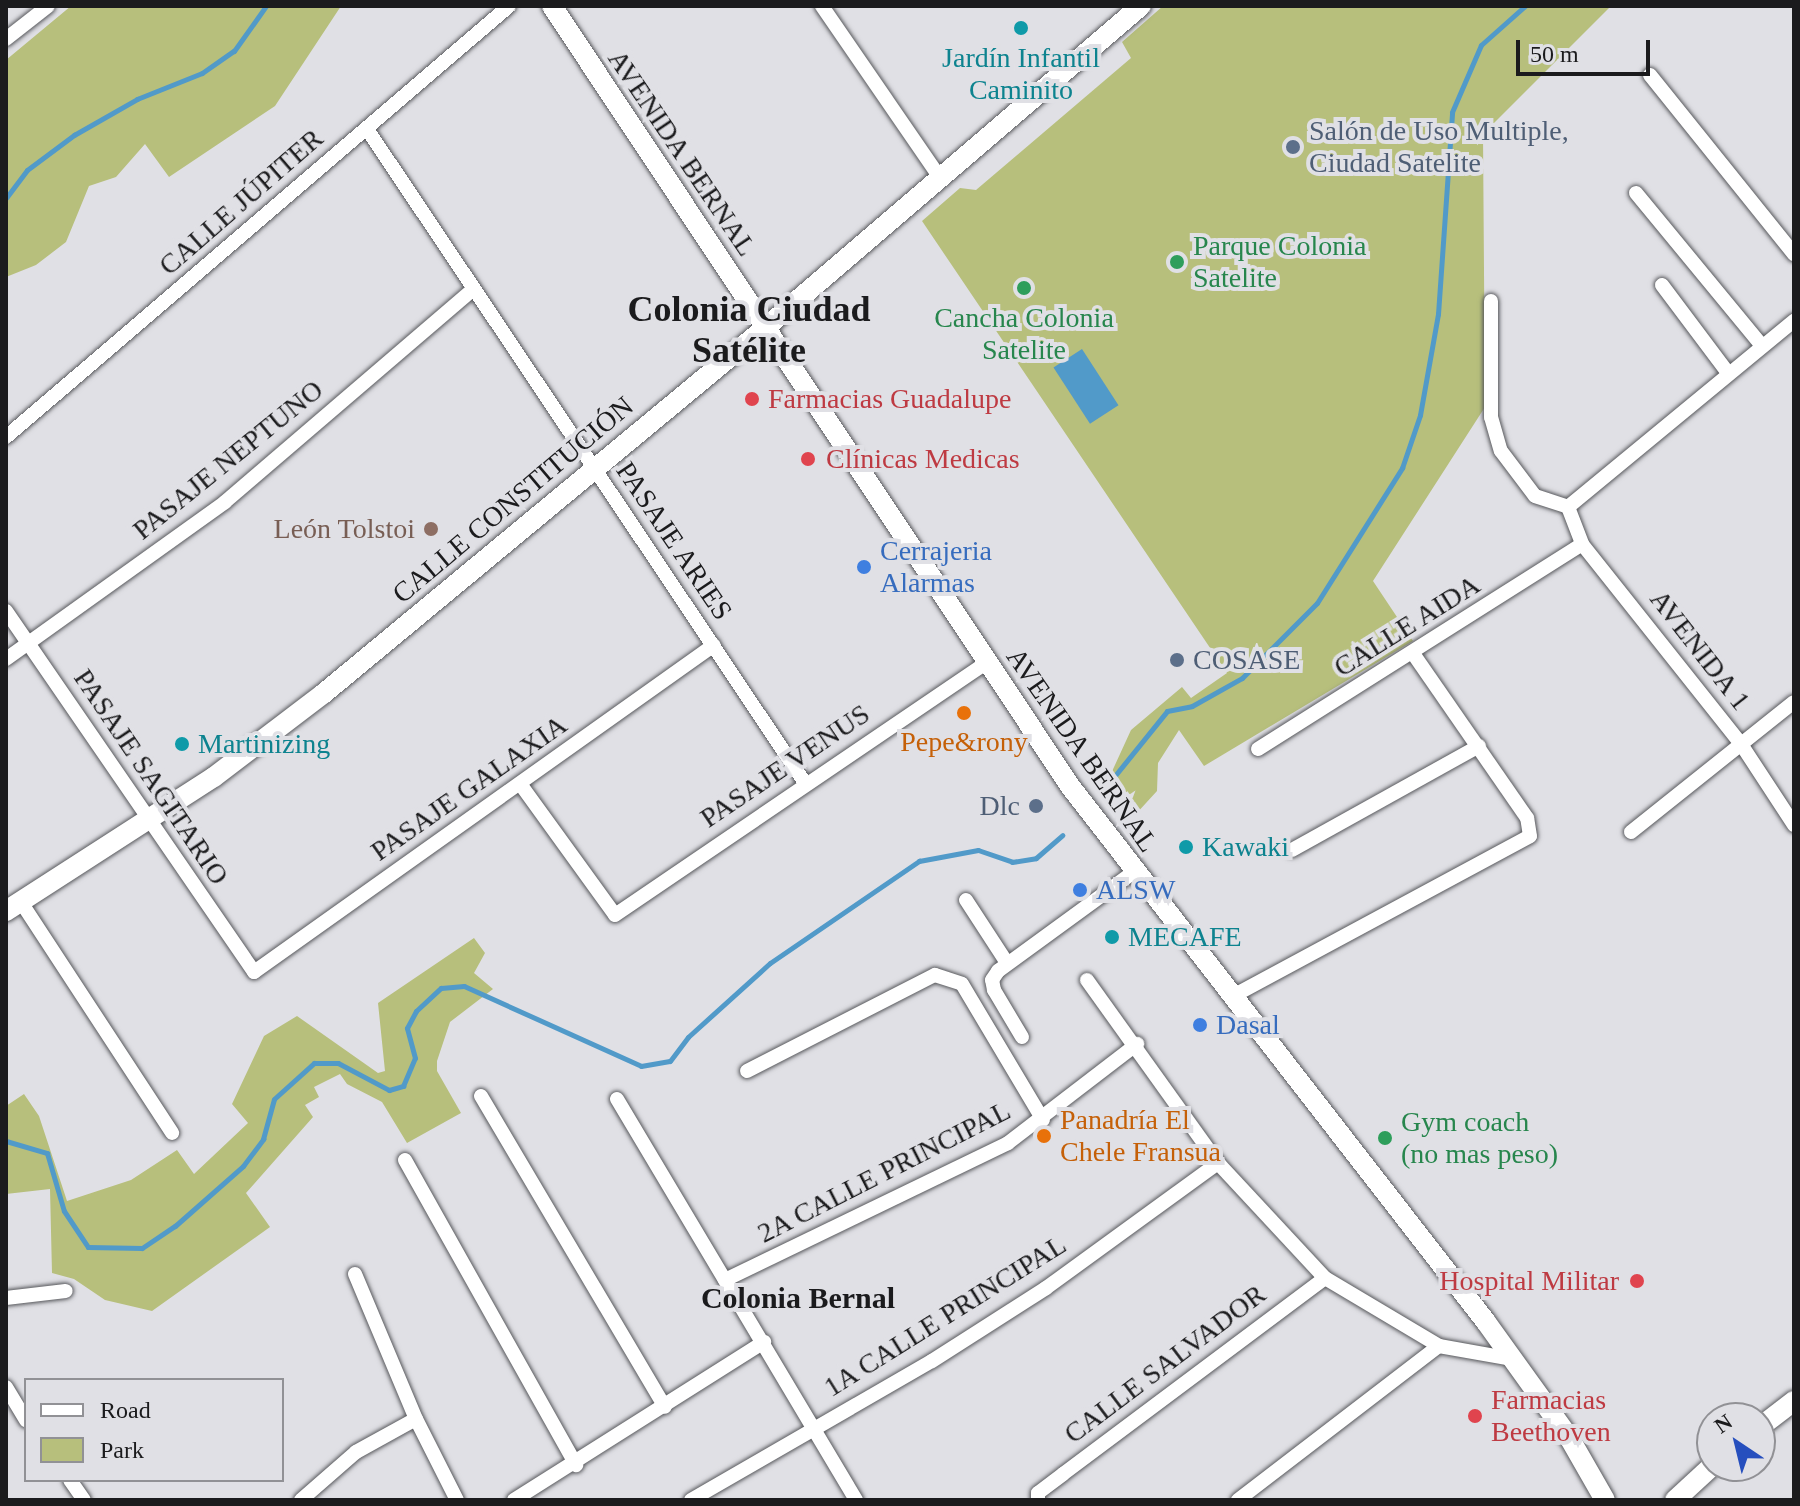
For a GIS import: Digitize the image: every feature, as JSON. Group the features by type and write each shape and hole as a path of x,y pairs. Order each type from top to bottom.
{"main road":[{"name":"AVENIDA BERNAL","path":"552,6 986,663 1134,872 1513,1359 1570,1439 1605,1500"},
{"name":"CALLE CONSTITUCIÓN","path":"13,907 148,821 323,694 592,468 765,328 938,175 1141,6"},
{"path":"1776,1415 1794,1401"},
{"path":"1675,1500 1696,1481"}],"street":[{"path":"6,39 48,6"},
{"name":"CALLE JÚPITER","path":"6,437 509,6"},
{"path":"822,6 938,175"},
{"path":"1650,75 1794,254"},
{"name":"PASAJE ARIES","path":"367,129 805,783"},
{"path":"1636,193 1762,346"},
{"path":"1662,285 1728,373"},
{"name":"PASAJE NEPTUNO","path":"6,659 225,502 472,290"},
{"path":"1491,301 1491,417 1501,451 1535,496 1568,507 1794,321"},
{"name":"AVENIDA 1","path":"1568,507 1582,544 1741,744 1794,825"},
{"name":"CALLE AIDA","path":"1258,749 1414,655 1582,544"},
{"name":"PASAJE SAGITARIO","path":"6,611 254,972"},
{"name":"PASAJE GALAXIA","path":"254,972 714,645"},
{"path":"1233,996 1530,836 1527,818 1414,655"},
{"name":"PASAJE VENUS","path":"521,785 615,915 805,783 986,663"},
{"path":"1631,832 1794,702"},
{"path":"1292,850 1479,746"},
{"path":"1022,1037 994,990 992,980 1007,963 1134,872"},
{"path":"966,900 1007,963"},
{"path":"13,907 172,1133"},
{"path":"747,1071 935,975 962,984 1043,1120"},
{"path":"1087,980 1137,1044 1218,1163 1325,1278 1439,1346 1513,1359"},
{"name":"2A CALLE PRINCIPAL","path":"725,1280 863,1216 1043,1120 1137,1044"},
{"path":"481,1096 665,1407"},
{"path":"617,1099 817,1428 856,1500"},
{"path":"405,1160 576,1465"},
{"name":"1A CALLE PRINCIPAL","path":"691,1500 817,1428 1046,1288 1218,1163"},
{"path":"355,1274 416,1419 457,1500"},
{"name":"CALLE SALVADOR","path":"1038,1497 1325,1278"},
{"path":"6,1298 66,1291"},
{"path":"514,1500 576,1465 764,1342"},
{"path":"1238,1500 1439,1346"},
{"path":"6,1387 24,1417"},
{"path":"301,1500 356,1452 416,1419"}],"green space":[{"path":"71,6 341,6 275,106 169,177 145,144 116,177 89,186 66,242 36,265 6,277 6,60"},
{"path":"1163,6 1611,6 1483,134 1485,407 1373,581 1413,641 1204,766 1179,730 1158,763 1157,791 1135,815 1109,778 1131,730 1182,687 1191,698 1227,673 922,221 960,188 976,190 1131,58 1122,42"},
{"path":"474,938 485,953 474,973 493,989 450,1022 437,1061 437,1071 461,1113 407,1143 382,1102 347,1084 340,1074 314,1087 319,1097 305,1105 313,1117 246,1193 270,1227 152,1311 105,1300 74,1279 52,1273 50,1189 6,1194 6,1106 24,1094 39,1116 67,1201 131,1180 177,1150 194,1174 248,1123 232,1104 264,1036 297,1016 378,1073 385,1071 378,1003"}],"water":[{"path":"1082,349 1118,405 1090,424 1053,368"}],"waterway":[{"path":"6,198 27,170 74,135 137,99 202,73 234,51 266,6"},
{"path":"1113,778 1167,711 1192,706 1242,678 1317,603 1402,468 1420,415 1438,314 1452,112 1481,45 1525,6"},
{"path":"6,1141 47,1153 64,1211 88,1247 142,1248 175,1226 243,1166 263,1139 274,1099 314,1063 338,1063 389,1090 403,1086 415,1058 407,1028 416,1011 441,988 464,986 641,1066 670,1061 688,1037 770,963 919,861 978,850 1012,862 1036,858 1062,835"}],"place":[{"name":"Jardín Infantil Caminito","path":"1021,28"},
{"name":"Salón de Uso Multiple, Ciudad Satelite","path":"1293,147"},
{"name":"Parque Colonia Satelite","path":"1177,262"},
{"name":"Cancha Colonia Satelite","path":"1024,288"},
{"name":"Farmacias Guadalupe","path":"752,399"},
{"name":"Clínicas Medicas","path":"808,459"},
{"name":"León Tolstoi","path":"431,529"},
{"name":"Cerrajeria Alarmas","path":"864,567"},
{"name":"COSASE","path":"1177,660"},
{"name":"Pepe&rony","path":"964,713"},
{"name":"Martinizing","path":"182,744"},
{"name":"Dlc","path":"1036,806"},
{"name":"Kawaki","path":"1186,847"},
{"name":"ALSW","path":"1080,890"},
{"name":"MECAFE","path":"1112,937"},
{"name":"Dasal","path":"1200,1025"},
{"name":"Panadría El Chele Fransua","path":"1044,1136"},
{"name":"Gym coach (no mas peso)","path":"1385,1138"},
{"name":"Hospital Militar","path":"1637,1281"},
{"name":"Farmacias Beethoven","path":"1475,1416"}],"district":[{"name":"Colonia Ciudad Satélite","path":"749,330"},
{"name":"Colonia Bernal","path":"798,1298"}]}
